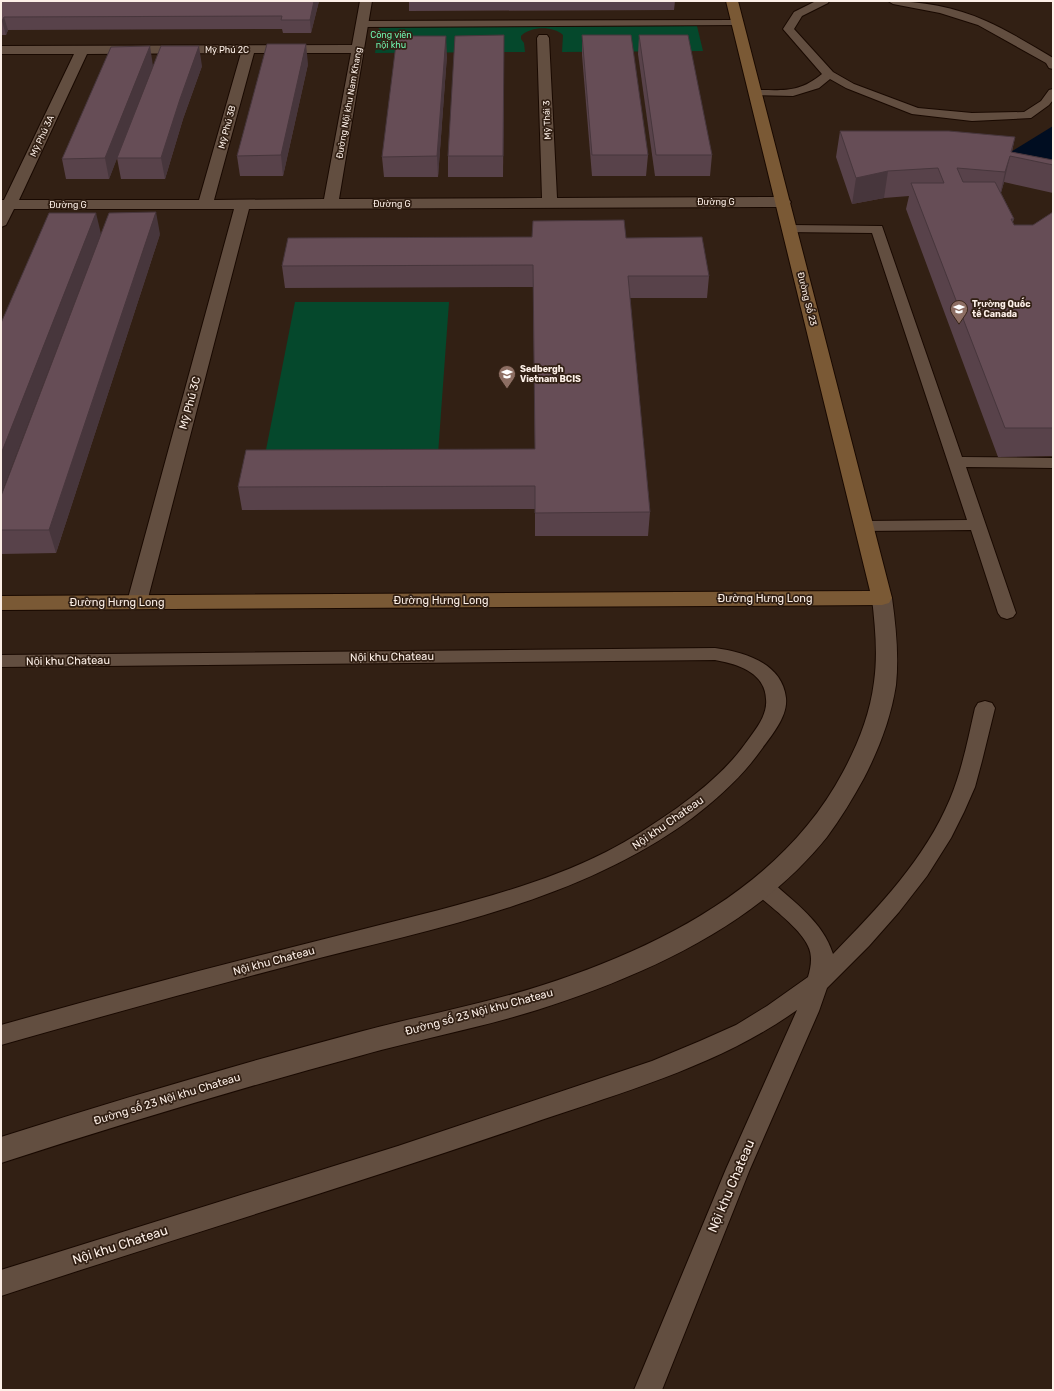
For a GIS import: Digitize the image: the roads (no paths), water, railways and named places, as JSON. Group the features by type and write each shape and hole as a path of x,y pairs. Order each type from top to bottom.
{"street":[{"name":"Đường Nội khu Nam Khang","path":"331,204 366,1"},
{"name":"Đường Số 23","path":"732,1 882,598"},
{"name":"Mỹ Thái 3","path":"543,38 550,203"},
{"name":"Mỹ Phú 2C","path":"1,50 358,49"},
{"name":"Mỹ Phú 3A","path":"1,222 5,205 82,50"},
{"name":"Mỹ Phú 3B","path":"205,205 248,50"},
{"name":"Đường G","path":"5,205 783,202"},
{"name":"Mỹ Phú 3C","path":"137,602 243,204"},
{"name":"Đường Hưng Long","path":"1,603 882,598"},
{"name":"Đường số 23 Nội khu Chateau","path":"1,1150 176,1095 367,1042 535,999 598,976 645,956 692,934 732,910 763,887 791,862 840,802 857,770 873,734 882,702 886,672 886,636 882,598"}],"lane":[{"path":"824,1 798,14 788,30 829,74 850,86 916,111 972,118 1027,115 1045,103 1053,92"},
{"path":"893,1 942,10 982,23 1051,61 1053,66"},
{"path":"362,21 437,17"},
{"path":"642,17 737,20"},
{"path":"362,21 737,20"},
{"path":"756,94 793,93 815,86 829,74"},
{"path":"790,229 877,229 1007,613"},
{"path":"956,462 1053,463"},
{"path":"864,526 978,525"},
{"name":"Nội khu Chateau","path":"1,661 714,654 732,656 759,668 775,689 777,701 764,731 751,751 715,789 687,812 653,835 621,854 589,870 532,891 439,918 152,993 1,1035"},
{"name":"Nội khu Chateau","path":"1,1283 453,1140 680,1060 734,1037 782,1009 818,982 861,941 891,907 939,841 955,811 968,776 978,743 985,708"},
{"name":"Nội khu Chateau","path":"648,1390 720,1212 808,1011 821,970 822,955 818,942 805,925 763,887"}],"water":[{"path":"1053,126 1053,169 1009,153"}],"place":[{"name":"Trường Quốc tế Canada","path":"959,324"},
{"name":"Sedbergh Vietnam BCIS","path":"507,389"}],"park label":[{"name":"Công viên nội khu","path":"391,40"}]}
